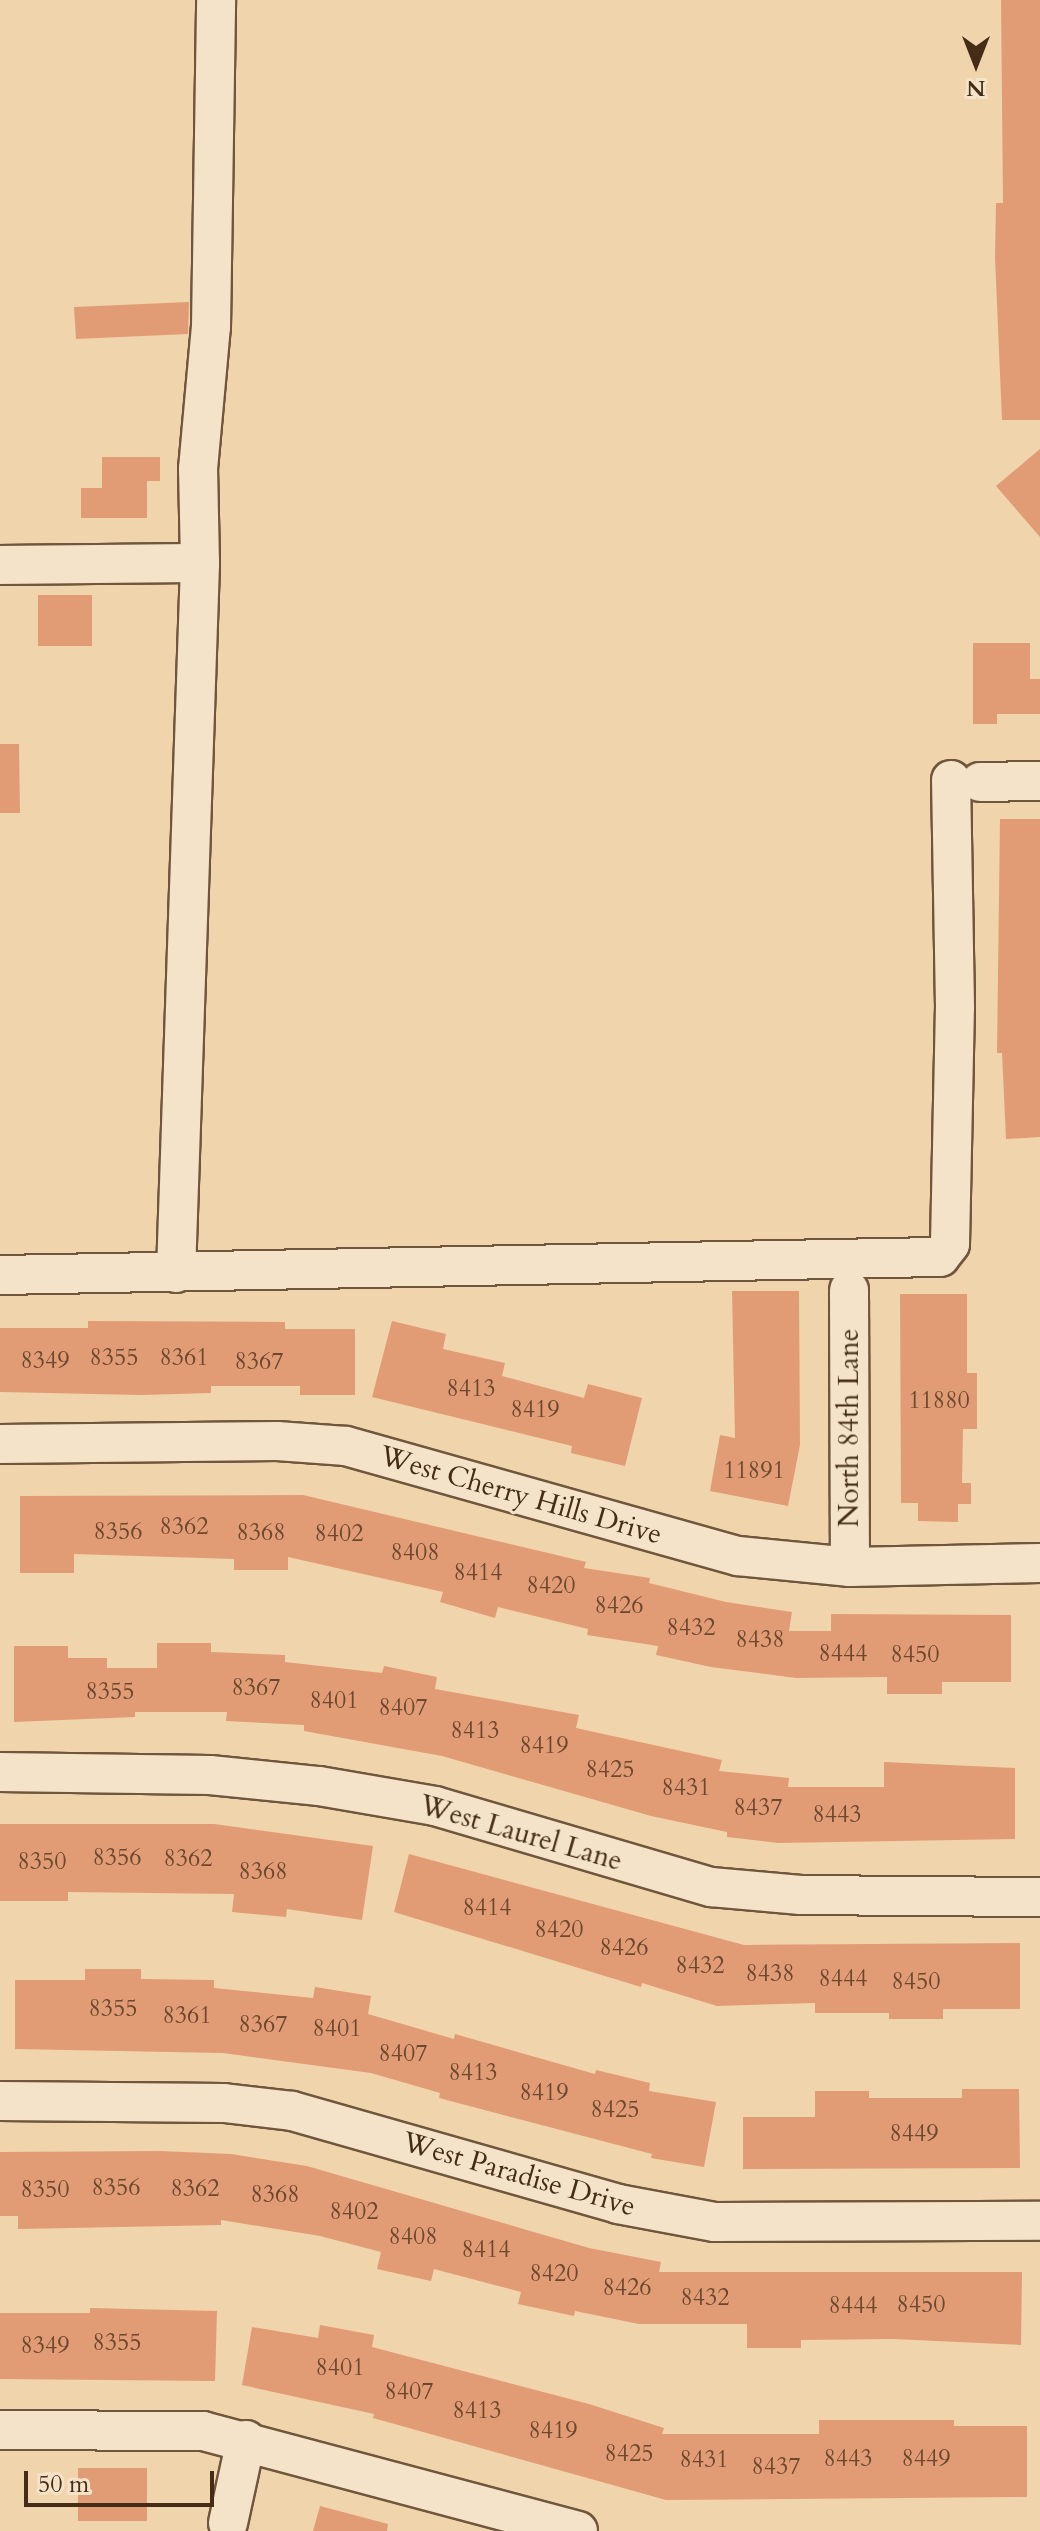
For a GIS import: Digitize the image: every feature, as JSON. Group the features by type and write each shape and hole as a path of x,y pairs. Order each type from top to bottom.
{"street":[{"path":"176,1273 200,563 198,469 211,327 216,0"},
{"path":"0,565 200,563"},
{"path":"0,1275 940,1257 950,1244 951,1228 955,1007 966,781 1040,781"},
{"name":"North 84th Lane","path":"849,1290 850,1567"},
{"name":"West Cherry Hills Drive","path":"0,1444 277,1441 346,1446 738,1556 850,1567 1040,1563"},
{"name":"West Laurel Lane","path":"0,1772 210,1775 319,1786 435,1806 711,1887 801,1895 1040,1897"},
{"name":"West Paradise Drive","path":"0,2101 224,2103 292,2111 618,2204 714,2222 1040,2221"},
{"path":"0,2430 203,2431 578,2531"},
{"path":"228,2523 246,2440"}],"building":[{"path":"1001,0 1040,0 1040,420 1002,420 995,258 996,203 1003,203"},
{"path":"189,302 188,334 76,339 74,307"},
{"path":"1040,449 1040,537 996,486"},
{"path":"102,457 160,457 160,481 147,481 147,518 81,518 81,488 102,488"},
{"path":"38,595 92,595 92,646 38,646"},
{"path":"973,643 1030,643 1030,679 1040,679 1040,714 997,714 997,724 973,724"},
{"path":"0,744 19,744 20,813 0,813"},
{"path":"1000,819 1040,819 1040,1137 1006,1139 1002,1053 997,1053"},
{"path":"732,1291 799,1291 800,1445 788,1506 710,1491 720,1435 735,1438"},
{"path":"900,1294 967,1294 967,1373 977,1373 977,1429 963,1429 962,1483 971,1483 971,1504 958,1504 958,1522 918,1521 918,1503 901,1503"},
{"path":"88,1321 285,1322 285,1329 355,1329 355,1395 300,1395 300,1386 211,1386 211,1393 141,1395 0,1392 0,1328 88,1328"},
{"path":"392,1321 446,1334 443,1349 505,1363 502,1376 584,1398 588,1384 642,1398 625,1466 571,1453 572,1446 372,1397"},
{"path":"303,1495 586,1562 584,1568 650,1578 649,1583 726,1602 792,1612 789,1631 831,1631 831,1614 1011,1615 1011,1682 942,1682 942,1694 887,1694 887,1677 796,1678 711,1667 656,1655 658,1646 587,1635 588,1629 498,1607 495,1618 440,1602 443,1592 288,1557 288,1570 234,1570 234,1559 74,1554 74,1573 20,1573 20,1496"},
{"path":"157,1643 211,1643 211,1652 285,1655 285,1662 382,1673 384,1666 437,1677 435,1689 579,1715 576,1728 722,1760 719,1771 789,1778 788,1787 884,1787 884,1762 1015,1768 1015,1839 778,1843 727,1837 727,1832 651,1816 442,1756 304,1731 304,1725 226,1721 227,1712 135,1712 135,1717 14,1722 14,1646 68,1646 68,1658 107,1658 107,1668 157,1668"},
{"path":"0,1824 214,1824 373,1846 362,1920 287,1909 286,1917 232,1912 234,1894 68,1892 68,1901 0,1901"},
{"path":"409,1854 744,1945 1020,1943 1020,2009 943,2009 943,2019 889,2019 889,2013 815,2013 815,2003 717,2006 642,1983 641,1987 394,1912"},
{"path":"85,1969 141,1969 141,1979 214,1980 214,1988 313,1998 315,1987 371,1996 368,2014 454,2039 455,2034 595,2074 596,2070 650,2083 649,2091 716,2102 704,2167 651,2158 652,2154 439,2098 440,2093 371,2073 223,2053 15,2049 15,1980 85,1980"},
{"path":"962,2089 1019,2089 1020,2168 743,2169 743,2117 815,2117 815,2091 869,2091 869,2098 962,2098"},
{"path":"0,2152 231,2154 307,2166 589,2248 661,2262 659,2272 1022,2272 1021,2345 893,2339 801,2340 801,2348 747,2348 747,2324 639,2324 575,2311 574,2316 518,2304 521,2292 434,2269 431,2281 377,2269 381,2252 320,2236 221,2220 221,2225 18,2229 18,2216 0,2216"},
{"path":"90,2308 217,2311 215,2381 0,2379 0,2313 90,2313"},
{"path":"320,2325 374,2335 372,2347 589,2404 664,2428 662,2434 819,2434 819,2420 954,2420 954,2426 1027,2426 1027,2497 666,2500 373,2418 374,2414 242,2385 252,2327 318,2338"},
{"path":"78,2468 147,2468 147,2521 78,2521"},
{"path":"320,2506 388,2524 387,2531 313,2531"}]}
